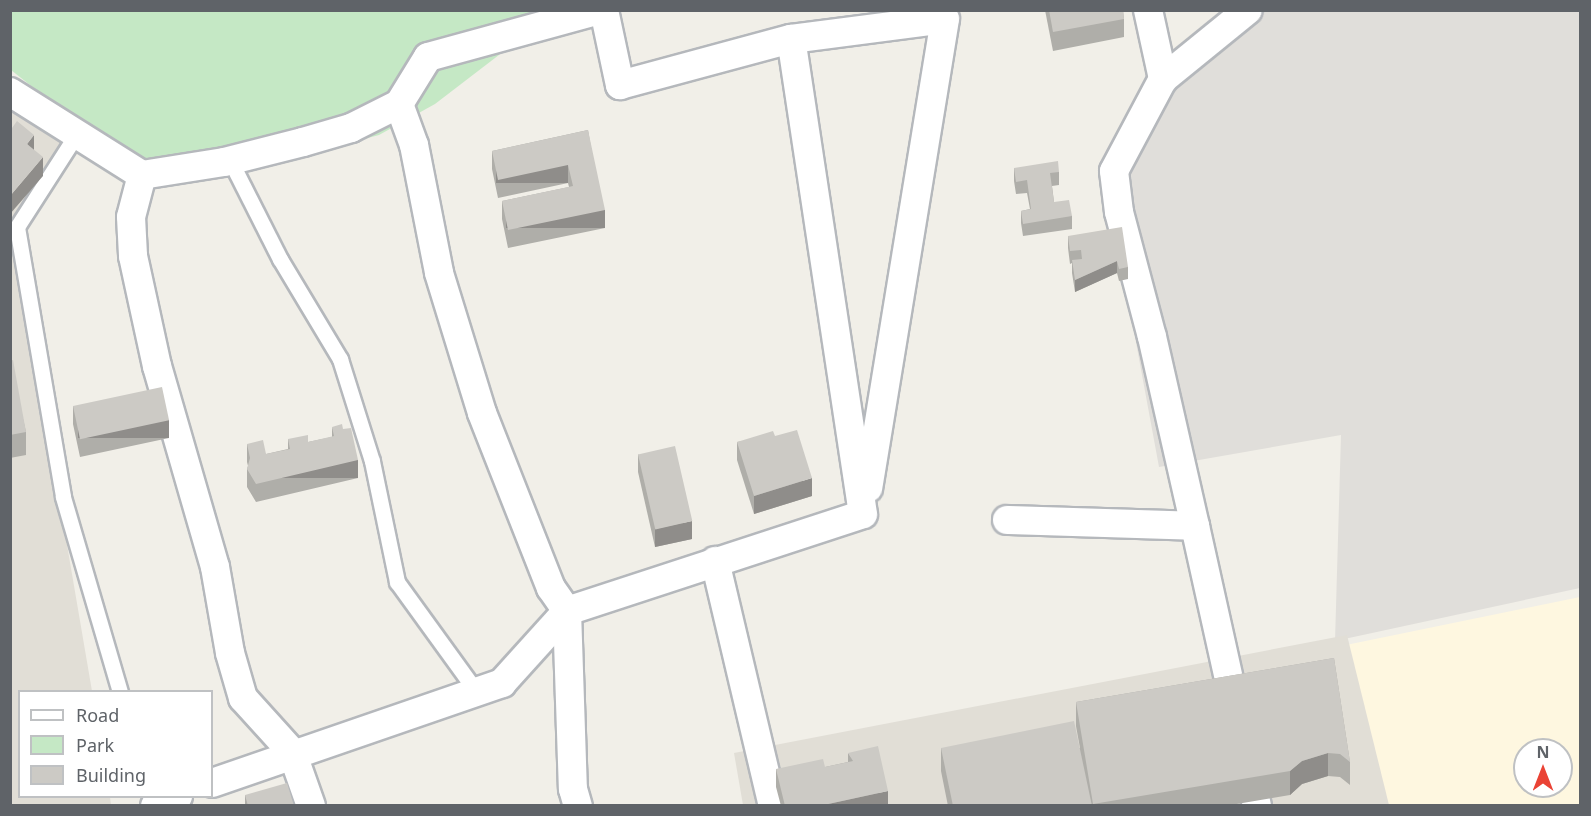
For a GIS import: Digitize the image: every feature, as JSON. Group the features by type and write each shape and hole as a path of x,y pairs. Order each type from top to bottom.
{"street":[{"path":"10,92 46,111 76,135 142,175 230,160 351,128 399,104 428,57 602,10 620,85 791,39 945,20 864,514"},
{"path":"1149,10 1163,79"},
{"path":"1248,10 1163,79 1114,171 1119,212 1152,338 1257,806"},
{"path":"791,39 864,514"},
{"path":"399,104 414,145 439,273 482,413 551,588 567,611 573,789 578,806"},
{"path":"142,175 131,217 133,256 157,366 215,567 230,653 243,698 292,752 311,806"},
{"path":"213,783 292,752 502,683 567,611 864,514"},
{"path":"1007,520 1195,526"},
{"path":"716,561 773,806"},
{"path":"155,806 173,798"}],"lane":[{"path":"76,135 17,227 63,497 119,690"},
{"path":"230,160 280,259 339,359 372,461 397,582 476,691"}],"shaded area":[{"path":"1232,11 1580,11 1580,588 1335,641 1341,435 1159,467 1109,196 1150,75"},
{"path":"10,95 72,137 13,229 92,690 18,690 18,798 110,798 111,805 11,805"},
{"path":"1580,597 1580,805 1386,805 1346,645"},
{"path":"1347,635 1389,805 743,805 734,753"}],"green space":[{"path":"545,10 546,19 435,104 379,135 251,169 169,182 73,119 11,70 10,11"}],"building":[{"path":"1049,10 1123,10 1124,19 1053,32"},
{"path":"17,121 34,135 27,144 43,157 10,196 10,127 12,128"},
{"path":"588,130 605,210 508,230 502,201 573,186 568,165 498,180 492,151"},
{"path":"1058,161 1059,172 1050,173 1054,202 1069,200 1072,216 1023,224 1021,211 1031,209 1027,180 1016,182 1014,168"},
{"path":"1122,227 1128,267 1119,269 1117,261 1075,280 1072,260 1082,259 1081,250 1070,251 1068,236"},
{"path":"13,360 26,432 10,435 10,361"},
{"path":"162,387 169,420 80,439 73,406"},
{"path":"342,424 343,429 351,428 358,460 256,484 247,469 250,458 247,444 263,440 266,454 290,449 288,439 308,435 308,442 334,436 332,427"},
{"path":"797,430 812,478 754,496 737,442 773,431 775,436"},
{"path":"675,446 692,521 655,530 638,455"},
{"path":"1334,658 1350,762 1340,754 1328,753 1302,761 1290,771 1093,804 1076,702"},
{"path":"1074,721 1092,806 953,806 941,748"},
{"path":"878,746 888,791 819,806 785,806 776,769 823,759 825,767 853,761 848,753"},
{"path":"287,783 294,806 248,806 245,795"}]}
